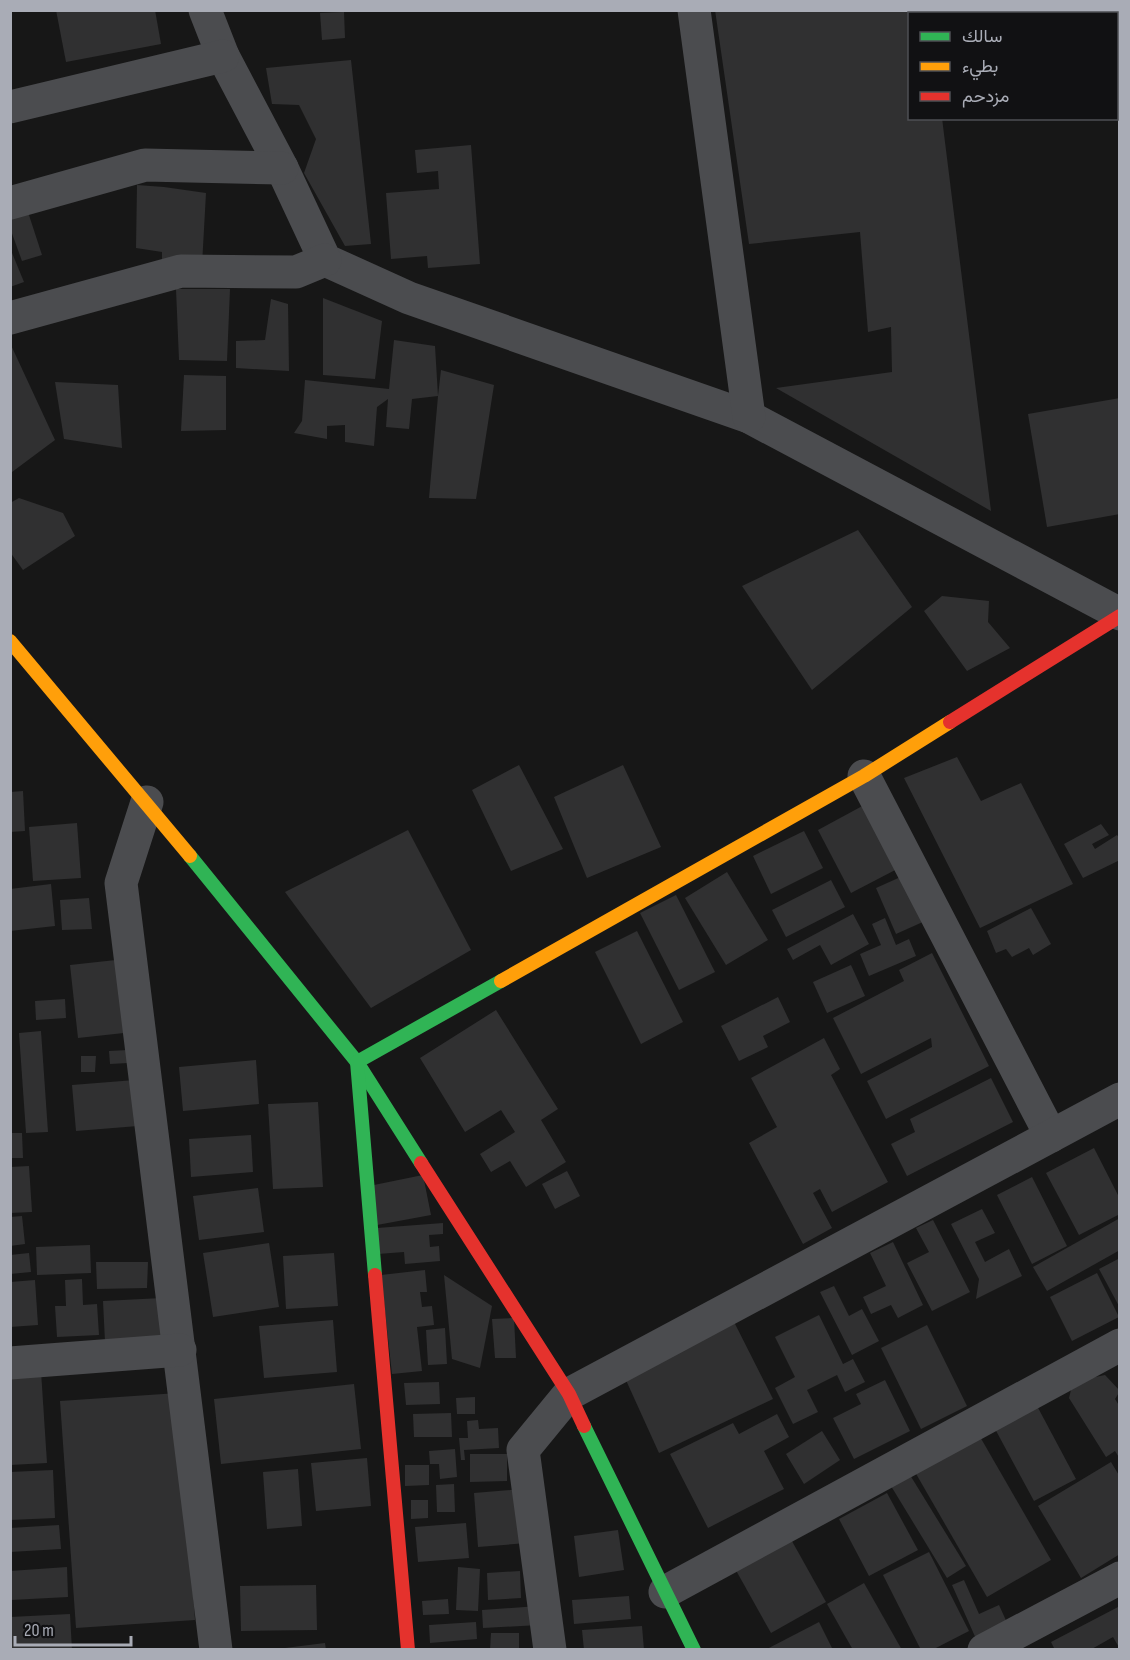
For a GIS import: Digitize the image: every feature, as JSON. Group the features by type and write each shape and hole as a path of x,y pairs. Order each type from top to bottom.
{"street":[{"path":"205,10 223,56 282,168 325,260 409,298 749,417 1119,615 864,776 357,1062"},
{"path":"694,10 749,417"},
{"path":"10,107 223,56"},
{"path":"10,203 145,165 282,168"},
{"path":"10,318 181,271 296,272 325,260"},
{"path":"10,641 147,802 357,1062 569,1394 694,1650"},
{"path":"864,776 1051,1136"},
{"path":"147,802 121,883 216,1650"},
{"path":"357,1062 408,1650"},
{"path":"550,1650 523,1450 569,1394 1119,1099"},
{"path":"666,1592 1119,1345"},
{"path":"10,1363 180,1350"},
{"path":"998,1646 1119,1578"}],"building":[{"path":"56,10 155,10 161,44 66,62"},
{"path":"715,10 929,10 929,12 908,12 908,120 942,120 991,511 776,388 892,372 891,327 868,332 860,232 749,244"},
{"path":"344,12 345,38 322,40 320,13"},
{"path":"351,60 371,244 345,246 304,173 316,139 299,105 272,104 266,68"},
{"path":"471,145 480,264 428,268 427,256 391,259 386,193 439,189 438,171 417,173 415,150"},
{"path":"137,185 206,193 202,265 162,263 162,252 136,248"},
{"path":"27,209 42,255 22,261 10,228 10,213"},
{"path":"10,248 24,282 10,287"},
{"path":"176,289 230,289 227,361 179,360"},
{"path":"323,298 382,321 375,379 323,375"},
{"path":"271,299 288,304 289,371 236,368 236,341 265,340"},
{"path":"394,340 435,346 438,396 412,399 409,429 386,427 388,399 377,407 374,446 345,442 345,425 327,426 327,439 294,433 302,421 305,380 389,389"},
{"path":"10,343 55,440 12,472 10,471"},
{"path":"441,370 494,385 476,499 429,498"},
{"path":"184,375 226,376 226,430 181,431"},
{"path":"55,382 118,385 122,448 64,439"},
{"path":"1120,398 1120,514 1047,527 1028,414"},
{"path":"19,498 63,513 75,536 23,570 10,552 10,503"},
{"path":"858,530 912,607 812,690 742,586"},
{"path":"942,596 989,601 988,622 1010,648 967,671 924,611"},
{"path":"957,757 981,801 1021,783 1073,884 980,928 904,778"},
{"path":"519,765 563,849 511,871 472,790"},
{"path":"623,765 661,847 587,878 554,797"},
{"path":"23,791 25,831 10,832 10,792"},
{"path":"866,804 899,868 851,893 818,830"},
{"path":"77,823 81,878 33,881 29,827"},
{"path":"1101,824 1109,835 1092,844 1095,849 1117,835 1120,839 1120,860 1083,878 1064,844"},
{"path":"408,830 471,950 371,1008 285,892"},
{"path":"804,831 823,868 771,894 753,856"},
{"path":"727,872 768,940 726,965 685,898"},
{"path":"905,875 925,921 896,934 876,888"},
{"path":"831,880 845,907 786,937 772,910"},
{"path":"51,884 55,926 10,931 10,889"},
{"path":"676,895 715,972 679,990 640,913"},
{"path":"89,898 92,929 62,930 60,900"},
{"path":"1031,908 1051,944 1033,955 1029,948 1012,957 1006,949 996,953 987,931"},
{"path":"853,914 869,944 831,965 820,945 793,960 787,949"},
{"path":"885,918 896,945 909,939 916,956 869,976 860,954 881,945 872,924"},
{"path":"637,931 683,1022 641,1044 595,952"},
{"path":"932,953 989,1066 886,1119 867,1081 932,1047 931,1038 861,1074 833,1018 904,981 899,970"},
{"path":"125,959 133,1032 78,1038 70,965"},
{"path":"851,965 865,996 827,1013 813,982"},
{"path":"778,997 790,1022 763,1036 768,1047 739,1061 721,1026"},
{"path":"65,999 66,1018 36,1020 35,1001"},
{"path":"496,1010 558,1109 541,1120 566,1162 526,1187 510,1161 491,1172 480,1154 515,1132 501,1110 465,1132 420,1058"},
{"path":"41,1031 48,1132 26,1133 19,1033"},
{"path":"824,1038 840,1069 831,1075 888,1182 832,1212 820,1189 813,1193 832,1228 803,1244 749,1143 777,1127 751,1078"},
{"path":"128,1050 128,1063 110,1064 109,1051"},
{"path":"81,1056 96,1056 95,1072 81,1072"},
{"path":"256,1060 259,1104 183,1111 179,1067"},
{"path":"991,1078 1013,1122 907,1176 891,1144 915,1132 910,1119"},
{"path":"135,1080 138,1126 76,1131 72,1085"},
{"path":"318,1102 323,1187 273,1189 268,1104"},
{"path":"10,1133 22,1133 23,1158 10,1158"},
{"path":"251,1135 253,1172 191,1177 189,1139"},
{"path":"1094,1148 1120,1199 1120,1214 1079,1235 1046,1173"},
{"path":"29,1166 32,1212 10,1213 10,1167"},
{"path":"567,1171 580,1196 555,1209 542,1184"},
{"path":"423,1175 431,1215 377,1225 369,1186"},
{"path":"1032,1177 1067,1246 1032,1264 997,1195"},
{"path":"258,1188 264,1232 199,1240 193,1196"},
{"path":"982,1209 995,1233 975,1242 985,1262 1009,1249 1022,1276 976,1299 979,1279 951,1224"},
{"path":"22,1216 25,1244 10,1246 10,1217"},
{"path":"1120,1218 1120,1250 1047,1291 1033,1267"},
{"path":"933,1220 970,1292 932,1311 907,1263 929,1252 916,1228"},
{"path":"443,1223 443,1234 429,1235 430,1247 439,1246 440,1261 405,1264 404,1252 378,1254 377,1228"},
{"path":"893,1242 923,1305 898,1318 891,1305 871,1314 863,1297 886,1286 870,1253"},
{"path":"269,1243 279,1307 213,1317 203,1253"},
{"path":"90,1245 91,1273 37,1275 36,1247"},
{"path":"29,1253 31,1272 10,1274 10,1255"},
{"path":"334,1253 338,1306 286,1309 283,1256"},
{"path":"1120,1258 1120,1308 1099,1269"},
{"path":"96,1262 148,1262 147,1288 97,1289"},
{"path":"425,1270 427,1292 420,1292 422,1307 432,1306 434,1325 417,1327 422,1371 392,1374 381,1275"},
{"path":"1097,1273 1119,1317 1072,1341 1050,1297"},
{"path":"444,1275 492,1306 480,1368 452,1359"},
{"path":"82,1279 83,1305 97,1304 99,1335 57,1337 55,1306 66,1306 65,1280"},
{"path":"35,1280 38,1325 10,1327 10,1282"},
{"path":"834,1286 849,1316 862,1309 879,1341 852,1355 820,1292"},
{"path":"162,1298 163,1339 105,1342 103,1301"},
{"path":"729,1312 773,1399 659,1453 625,1378"},
{"path":"819,1315 843,1364 853,1359 865,1382 845,1392 837,1375 807,1390 818,1412 793,1424 775,1388 795,1377 775,1337"},
{"path":"514,1318 516,1358 495,1358 492,1319"},
{"path":"333,1320 337,1372 264,1378 259,1326"},
{"path":"927,1325 967,1406 921,1429 881,1348"},
{"path":"445,1328 447,1364 428,1365 426,1330"},
{"path":"41,1371 47,1463 10,1465 10,1373"},
{"path":"1105,1375 1120,1391 1115,1399 1120,1407 1120,1459 1115,1451 1106,1457 1069,1398 1072,1386 1081,1380"},
{"path":"885,1380 910,1431 854,1459 833,1418 861,1404 856,1394"},
{"path":"439,1382 440,1404 406,1405 404,1383"},
{"path":"354,1384 361,1449 221,1464 214,1399"},
{"path":"178,1393 195,1620 76,1628 60,1401"},
{"path":"475,1397 475,1414 457,1414 456,1398"},
{"path":"1036,1404 1076,1479 1034,1501 994,1427"},
{"path":"451,1413 452,1437 414,1437 413,1414"},
{"path":"777,1414 789,1437 764,1451 784,1489 708,1528 670,1454 733,1423 739,1434"},
{"path":"478,1420 479,1429 498,1428 499,1448 464,1450 465,1460 461,1460 459,1438 468,1438 467,1421"},
{"path":"822,1431 840,1460 804,1484 786,1454"},
{"path":"979,1435 1051,1560 987,1597 915,1472"},
{"path":"455,1449 457,1477 440,1479 439,1464 430,1464 429,1451"},
{"path":"470,1454 507,1454 507,1481 470,1482"},
{"path":"367,1458 371,1506 316,1511 311,1463"},
{"path":"1111,1462 1120,1477 1120,1554 1081,1578 1038,1506"},
{"path":"405,1465 429,1465 429,1485 405,1486"},
{"path":"298,1469 302,1526 267,1529 263,1472"},
{"path":"53,1470 55,1518 10,1520 10,1472"},
{"path":"910,1475 966,1566 947,1578 891,1486"},
{"path":"454,1484 455,1512 437,1512 436,1485"},
{"path":"522,1489 527,1543 478,1547 474,1493"},
{"path":"887,1493 918,1550 869,1576 839,1519"},
{"path":"411,1500 428,1500 428,1518 411,1519"},
{"path":"466,1523 469,1558 418,1562 415,1527"},
{"path":"59,1525 61,1549 10,1552 10,1528"},
{"path":"618,1530 624,1570 579,1577 574,1536"},
{"path":"788,1534 826,1602 771,1633 733,1565"},
{"path":"929,1552 969,1631 932,1650 921,1650 883,1575"},
{"path":"67,1567 68,1597 11,1600 10,1571"},
{"path":"458,1567 480,1569 478,1611 456,1610"},
{"path":"520,1571 521,1598 488,1600 487,1573"},
{"path":"964,1580 979,1614 999,1605 1009,1627 977,1641 952,1585"},
{"path":"864,1583 902,1650 853,1650 827,1604"},
{"path":"316,1585 317,1630 241,1631 240,1586"},
{"path":"629,1596 631,1619 574,1624 572,1600"},
{"path":"448,1599 449,1614 423,1615 422,1601"},
{"path":"538,1606 539,1625 483,1628 482,1610"},
{"path":"1120,1606 1120,1649 1113,1637 1090,1650 1055,1650 1051,1642"},
{"path":"70,1614 72,1650 11,1650 10,1617"},
{"path":"476,1622 477,1639 430,1643 429,1625"},
{"path":"819,1622 833,1650 765,1650"},
{"path":"642,1626 644,1650 584,1650 582,1630"},
{"path":"491,1633 519,1633 519,1650 490,1650"},
{"path":"325,1643 326,1650 285,1650 285,1648"}],"traffic: fast":[{"path":"190,856 357,1062 421,1163"},
{"path":"375,1275 357,1062 501,981"},
{"path":"584,1426 694,1650"}],"traffic: slow":[{"path":"10,641 190,856"},
{"path":"501,981 864,776 950,722"}],"traffic: jam":[{"path":"950,722 1120,616"},
{"path":"421,1163 569,1394 584,1426"},
{"path":"375,1275 408,1650"}]}
